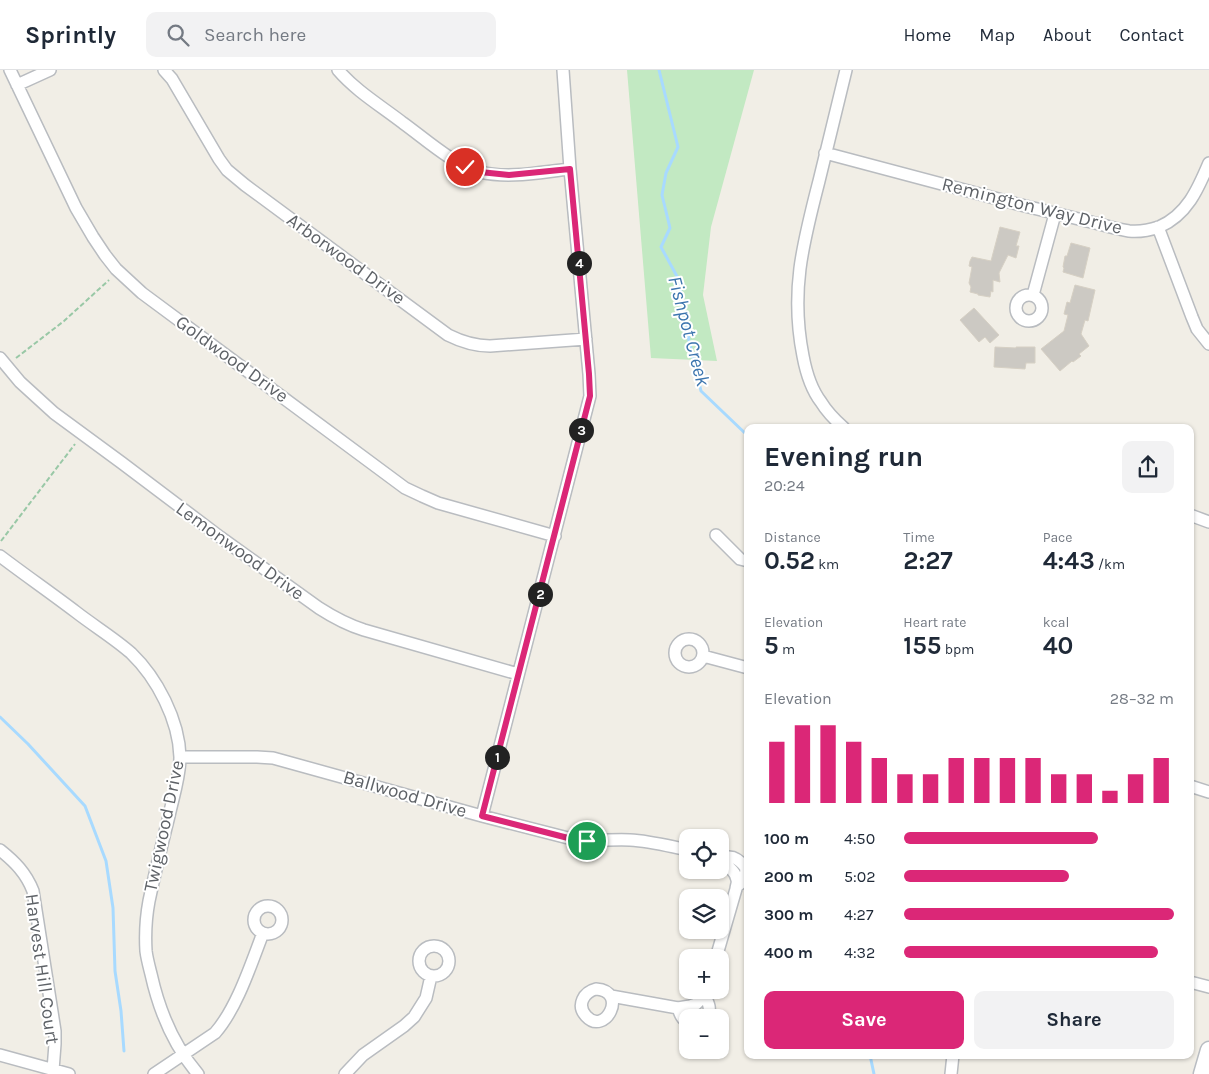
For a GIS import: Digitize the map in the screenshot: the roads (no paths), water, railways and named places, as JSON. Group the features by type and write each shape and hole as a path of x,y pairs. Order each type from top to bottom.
{"street":[{"name":"Goldwood Drive","path":"10,70 76,208 93,237 116,269 142,293 406,488 438,503 555,536"},
{"path":"17,85 50,70"},
{"name":"Arborwood Drive","path":"164,70 172,79 227,170 245,186 357,266 448,335 479,346 586,339"},
{"path":"338,70 354,86 465,167 480,172 509,175 570,169"},
{"path":"482,816 590,396 563,70"},
{"path":"840,424 820,402 812,386 802,348 797,304 801,253 846,70"},
{"name":"Remington Way Drive","path":"825,153 1055,214 1140,231 1158,227 1170,220 1186,206 1193,198 1209,163"},
{"path":"1033,295 1055,214"},
{"path":"1158,227 1197,329 1209,344"},
{"name":"Lemonwood Drive","path":"0,358 20,382 54,413 220,537 335,618 364,630 518,674"},
{"path":"1194,516 1209,522"},
{"path":"716,535 740,560 744,560"},
{"name":"Twigwood Drive","path":"0,556 131,653 156,684 173,721 180,757 176,787 146,918 146,952 154,988 166,1024 183,1055 198,1074"},
{"path":"703,656 744,667"},
{"name":"Ballwood Drive","path":"180,757 273,758 572,839 587,841 631,840 659,843 679,848"},
{"path":"1194,787 1209,792"},
{"name":"Harvest Hill Court","path":"0,850 27,877 33,891 55,1031 52,1070"},
{"path":"718,949 737,880 729,868"},
{"path":"154,1074 215,1033 222,1025 230,1012 263,933"},
{"path":"345,1074 362,1055 414,1017 426,998 431,976"},
{"path":"1194,983 1209,987"},
{"path":"611,996 678,1008 696,1004 701,999"},
{"path":"1202,1074 1209,1050"},
{"path":"0,1055 69,1074"},
{"path":"951,1074 953,1059"}],"waterway":[{"name":"Fishpot Creek","path":"659,70 678,147 666,173 662,195 670,228 661,247 679,280 689,341 701,391 744,432"},
{"path":"0,717 28,744 85,806 106,861 113,908 115,971 124,1051"},
{"path":"871,1059 874,1074"}]}
